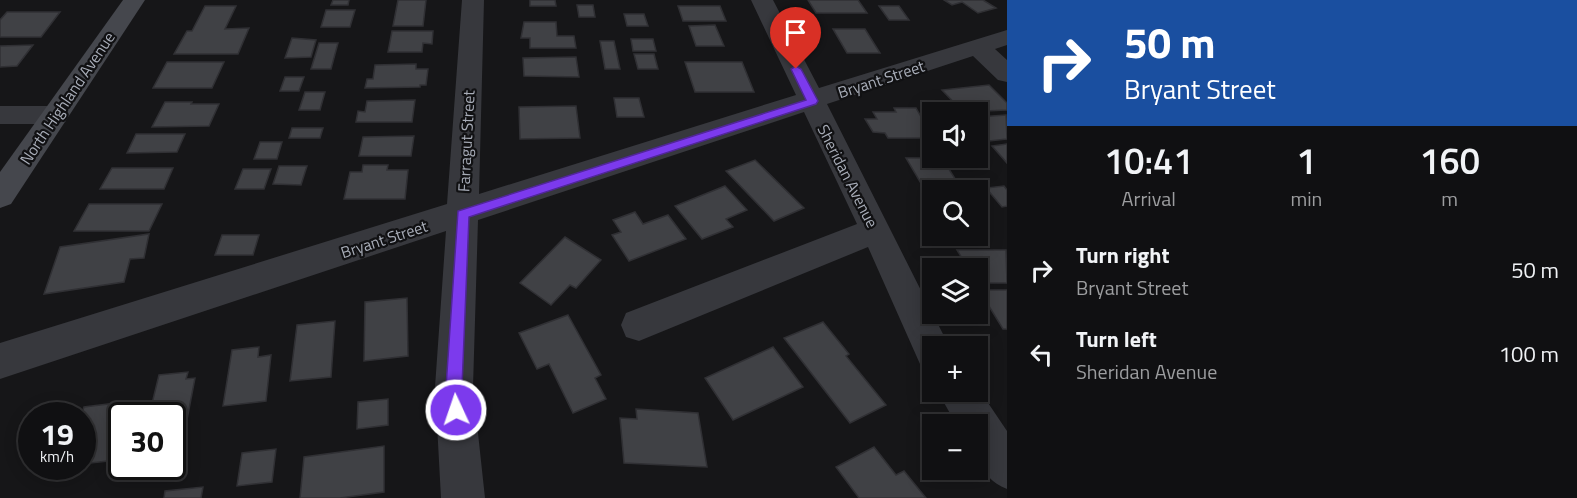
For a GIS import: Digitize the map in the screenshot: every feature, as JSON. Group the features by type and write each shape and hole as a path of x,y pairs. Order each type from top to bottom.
{"main road":[{"name":"North Highland Avenue","path":"0,196 134,0"}],"street":[{"name":"Farragut Street","path":"463,498 454,387 473,0"},
{"name":"Sheridan Avenue","path":"762,0 876,230 926,336"},
{"name":"Bryant Street","path":"0,362 1007,38"},
{"path":"978,47 1007,74"},
{"path":"0,116 55,115"},
{"path":"639,325 876,230"},
{"path":"964,402 1007,468"}],"building":[{"path":"333,0 349,0 348,5 331,5"},
{"path":"398,0 426,0 423,26 393,26"},
{"path":"530,0 555,0 556,6 530,6"},
{"path":"808,0 858,0 867,13 816,13"},
{"path":"944,0 983,0 996,8 978,13 962,2 952,5"},
{"path":"577,5 593,5 595,17 579,17"},
{"path":"205,6 236,6 225,29 249,28 238,54 174,54 187,31 192,31"},
{"path":"678,6 720,6 726,21 683,21"},
{"path":"879,6 899,6 909,20 889,20"},
{"path":"326,10 355,10 350,27 321,27"},
{"path":"7,12 60,12 41,37 0,37 0,20"},
{"path":"624,14 644,14 648,26 627,26"},
{"path":"524,22 556,22 557,36 574,36 576,48 530,48 530,38 521,38"},
{"path":"715,25 724,46 696,46 689,26"},
{"path":"833,29 865,29 880,53 847,53"},
{"path":"392,31 433,31 432,44 423,43 422,52 388,52"},
{"path":"292,38 316,40 311,57 285,58"},
{"path":"631,39 653,39 656,51 633,51"},
{"path":"600,41 614,41 620,69 605,69"},
{"path":"319,43 338,43 331,69 311,69"},
{"path":"33,45 17,66 0,67 0,46"},
{"path":"634,54 654,54 658,69 638,69"},
{"path":"576,57 579,77 524,76 523,58"},
{"path":"167,62 224,62 212,88 153,88"},
{"path":"685,62 742,62 754,92 695,92"},
{"path":"416,64 416,69 428,69 426,85 365,88 367,79 373,79 375,65"},
{"path":"285,77 304,77 299,91 280,91"},
{"path":"989,85 1007,103 1007,110 988,111 988,102 953,102 942,90"},
{"path":"305,92 325,92 320,110 299,110"},
{"path":"614,98 639,98 644,117 617,117"},
{"path":"415,100 412,122 356,122 358,111 365,112 367,101"},
{"path":"165,102 219,104 209,126 152,127"},
{"path":"576,106 580,138 520,139 519,107"},
{"path":"894,108 916,108 922,119 922,138 888,138 885,133 873,132 865,119 877,119 873,112 896,112"},
{"path":"1006,115 1007,139 988,140 988,116"},
{"path":"292,128 323,128 320,138 289,138"},
{"path":"136,134 185,134 177,152 127,153"},
{"path":"414,136 411,156 359,156 363,137"},
{"path":"260,142 282,142 277,159 254,159"},
{"path":"1007,144 1007,163 992,146"},
{"path":"906,158 922,158 922,168 948,168 956,180 922,180 922,185"},
{"path":"755,160 804,208 774,221 726,171"},
{"path":"363,165 388,165 387,170 408,170 405,199 344,199 350,172 362,172"},
{"path":"279,166 307,166 301,185 273,184"},
{"path":"112,168 173,168 164,189 100,189"},
{"path":"243,169 271,169 264,189 235,189"},
{"path":"725,186 747,210 726,219 733,227 702,239 675,206"},
{"path":"1004,186 1007,190 1007,206 1002,207 988,188"},
{"path":"89,204 162,204 149,231 74,231"},
{"path":"635,212 643,224 668,215 686,239 629,261 612,235 621,232 613,220"},
{"path":"149,234 144,258 130,259 124,282 44,294 60,247"},
{"path":"222,235 259,235 253,255 215,255"},
{"path":"565,237 601,260 576,288 570,285 551,305 520,283"},
{"path":"957,250 1006,250 1007,283 988,283 988,258 962,258"},
{"path":"988,290 1007,290 1007,329 1003,329 988,305"},
{"path":"407,298 408,356 364,361 365,302"},
{"path":"568,315 601,375 595,378 606,399 573,413 549,364 537,369 519,333"},
{"path":"335,321 331,377 290,381 297,325"},
{"path":"823,322 849,354 846,356 886,405 850,423 784,338"},
{"path":"259,347 258,357 271,355 266,401 223,406 232,350"},
{"path":"773,347 803,387 733,420 705,378"},
{"path":"188,372 186,379 195,378 186,425 186,402 152,402 159,375"},
{"path":"388,399 388,425 357,429 358,402"},
{"path":"108,404 108,461 96,462 96,406"},
{"path":"636,409 698,413 707,467 624,463 620,418 637,419"},
{"path":"384,446 384,492 340,498 300,498 304,457"},
{"path":"874,447 896,475 904,471 926,498 859,498 836,467"},
{"path":"276,449 272,482 237,486 242,453"},
{"path":"203,487 201,498 164,498 165,491"}],"route":[{"path":"456,410 454,387 463,214 812,101 796,69"}]}
